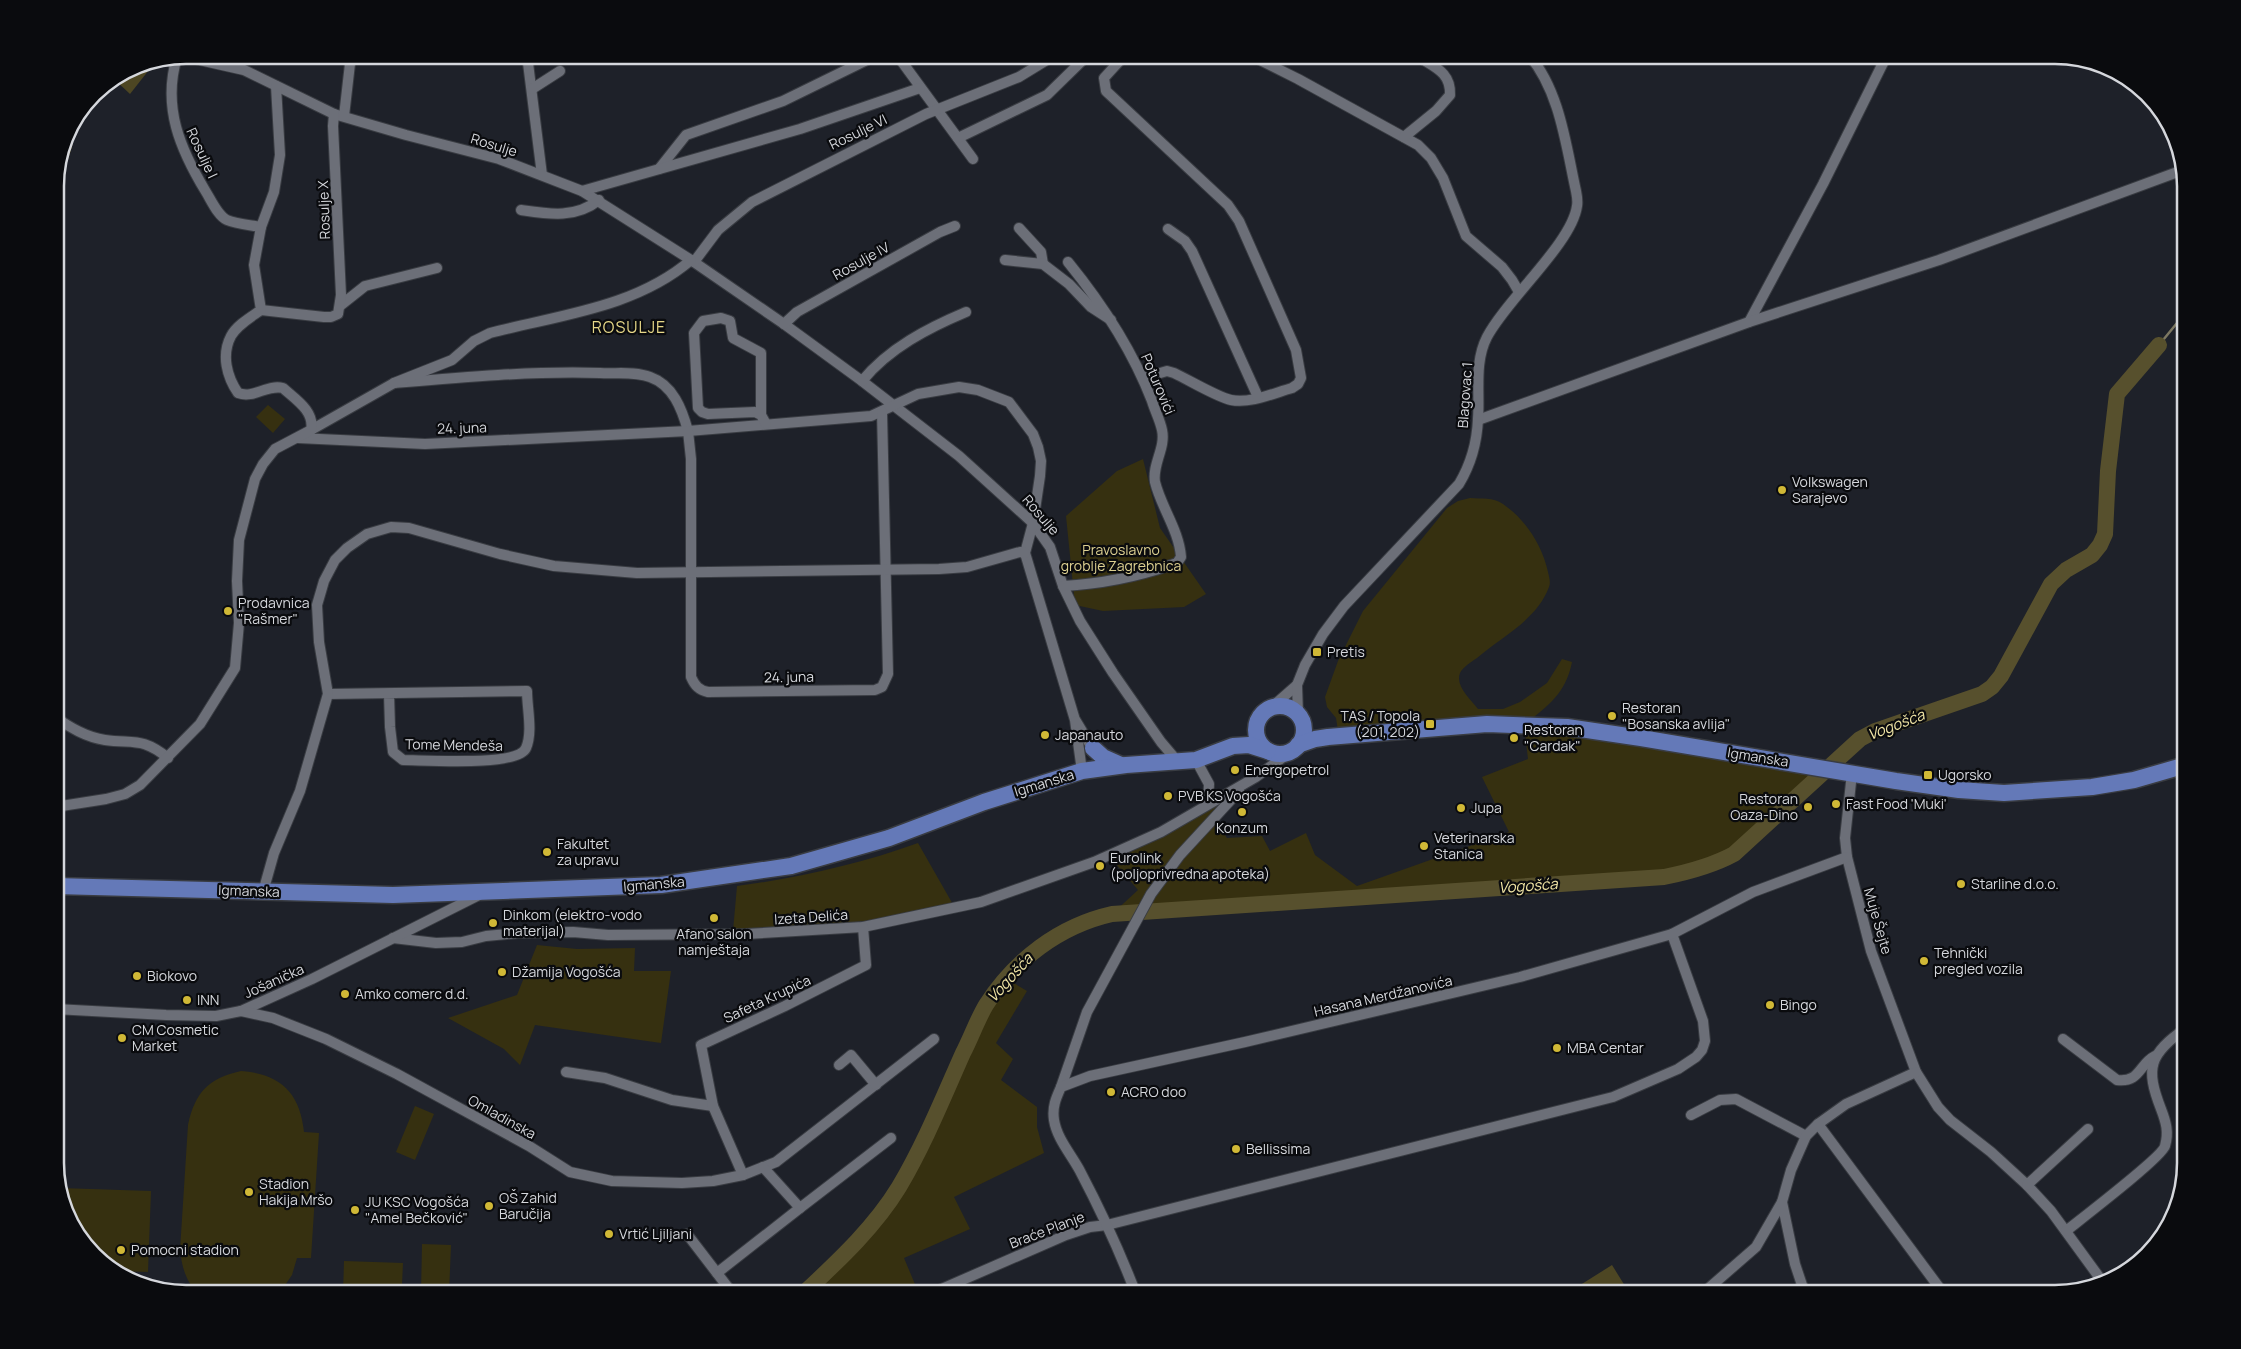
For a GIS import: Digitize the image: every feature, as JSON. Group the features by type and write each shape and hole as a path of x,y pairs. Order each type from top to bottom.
{"main road":[{"path":"1301,719 1304,732 1296,748 1278,754 1269,752 1257,738 1255,730 1257,721 1263,712 1272,706 1286,706 1301,719 1309,729 1328,737"},
{"name":"Igmanska","path":"1233,746 1257,721"},
{"name":"Igmanska","path":"1296,748 1315,739 1328,737 1488,724 1568,727 1959,790 2029,792 2100,786 2134,780 2177,768"},
{"name":"Igmanska","path":"64,886 393,895 660,885 791,866 889,838 984,802 1082,771 1196,760 1233,746 1249,745 1269,752"},
{"path":"1094,748 1103,757 1124,766"}],"street":[{"name":"Rosulje I","path":"175,64 171,77 174,122 193,170 212,202 226,219 261,227"},
{"name":"Rosulje","path":"217,64 244,70 339,115 499,160 582,191 693,261 862,380 959,456 1034,524 1050,547 1063,586 1080,621 1113,673 1161,742 1178,762"},
{"name":"Rosulje X","path":"341,305 339,115 348,64"},
{"path":"528,64 542,175"},
{"path":"658,169 686,135 783,102 859,64"},
{"path":"903,64 973,159"},
{"name":"Rosulje VI","path":"693,261 718,230 752,202 938,109 1018,77 1040,64"},
{"path":"958,138 1047,95 1079,64"},
{"path":"1117,64 1104,78 1106,91 1151,131 1233,211 1296,350 1301,378 1298,384 1258,397 1242,400 1231,400 1174,373 1166,372 1143,378"},
{"path":"1267,64 1404,137 1431,158 1443,178 1466,236 1502,267 1519,292"},
{"path":"1404,137 1436,111 1450,95 1448,76 1430,64"},
{"name":"Blagovac 1","path":"1301,719 1297,685 1305,665 1323,634 1344,606 1459,484 1468,468 1478,420 1479,371 1487,338 1519,292 1562,238 1574,217 1578,204 1554,99 1535,64"},
{"path":"1749,322 1823,184 1883,64"},
{"path":"532,90 560,71"},
{"path":"261,310 254,265 261,227 274,192 280,155 276,86"},
{"path":"582,191 800,129 920,88"},
{"path":"1478,420 1749,322 1939,260 2176,173"},
{"path":"521,210 555,215 574,213 599,200"},
{"name":"Rosulje IV","path":"784,324 797,312 933,236 955,226"},
{"path":"1019,228 1040,252 1043,264"},
{"path":"1168,229 1185,242 1192,251 1258,397"},
{"path":"1005,260 1043,264 1069,284 1090,307 1112,320"},
{"path":"64,806 90,803 125,794 140,785 200,724 235,668 239,623 237,581 239,540 255,479 263,464 275,449 298,438 394,382 452,360 474,341 490,333 608,304 642,292 674,275 693,261"},
{"name":"Poturovići","path":"1063,586 1089,584 1134,576 1177,563 1181,557 1175,533 1156,485 1155,467 1163,440 1162,430 1143,378 1112,320 1068,262"},
{"path":"311,430 312,422 307,410 283,388 279,387 253,395 238,393 230,381 226,358 231,337 242,324 261,310 332,317 338,314 341,305 365,286 436,268"},
{"path":"862,380 888,355 910,340 966,312"},
{"path":"761,415 755,412 708,414 698,408 694,333 703,322 721,318 730,321 733,338 761,353 761,415 766,424"},
{"name":"24. juna","path":"394,382 560,372 636,374 650,377 666,387 682,410 688,431 691,454 691,678 694,685 700,690 708,692 875,690 882,687 888,674 887,571"},
{"path":"688,431 871,416 918,394 959,387 978,390 1009,402 1033,434 1041,461 1034,524 1025,553 1075,720 1082,771"},
{"path":"882,412 887,571"},
{"name":"24. juna","path":"298,438 425,444 688,431"},
{"path":"264,892 274,854 300,791 328,694 319,642 318,605 324,581 335,560 361,537 372,531 391,527 409,528 500,554 554,566 637,573 887,571 967,567 1020,552 1025,553"},
{"path":"1272,706 1297,685"},
{"name":"Tome Mendeša","path":"328,694 527,691 528,739 526,748 520,755 502,760 403,760 397,757 392,747 389,694"},
{"path":"1075,720 1094,748 1099,769"},
{"path":"64,724 74,731 105,740 138,741 155,747 168,758"},
{"name":"Izeta Delića","path":"393,938 436,943 462,942 486,936 537,932 573,932 608,935 746,934 863,927 981,902 1094,862 1161,832 1256,778 1296,748"},
{"path":"1268,769 1269,752"},
{"path":"1196,760 1209,784 1208,804"},
{"name":"Muje Šejte","path":"1852,772 1845,838 1847,857 1871,951 1916,1072 1938,1106 1950,1120 2027,1185 2066,1231 2099,1277"},
{"path":"1244,784 1180,855 1151,894 1087,1012 1061,1087 1054,1101 1053,1118 1057,1134 1079,1169 1107,1225 1613,1097 1678,1069 1696,1058 1702,1050 1705,1031 1672,934"},
{"name":"Hasana Merdžanovića","path":"1061,1087 1090,1076 1245,1042 1520,977 1672,934 1753,892 1847,857"},
{"name":"Jošanička","path":"64,1009 216,1016 241,1011 297,987 484,893"},
{"name":"Safeta Krupića","path":"743,1175 713,1106 701,1045 866,966 863,927"},
{"name":"Omladinska","path":"241,1011 273,1018 326,1039 397,1074 528,1146 570,1172 612,1181 682,1183 713,1181 743,1175 776,1162 934,1039"},
{"path":"2066,1231 2137,1174 2164,1148 2168,1127 2151,1079 2152,1066 2170,1040 2177,1035"},
{"path":"2063,1039 2117,1080 2126,1081 2134,1078 2148,1060 2158,1055"},
{"path":"839,1065 851,1055 876,1085"},
{"path":"566,1072 605,1078 672,1100 713,1106"},
{"path":"1712,1285 1756,1247 1782,1202 1791,1170 1806,1136 1818,1124 1846,1104 1916,1072"},
{"path":"1692,1115 1720,1100 1736,1098 1806,1136"},
{"path":"1818,1124 1937,1285"},
{"path":"2027,1185 2088,1129"},
{"path":"717,1273 891,1138"},
{"path":"763,1167 800,1208"},
{"path":"1782,1202 1794,1264 1802,1285"},
{"name":"Braće Planje","path":"951,1285 1066,1235 1090,1227 1107,1225 1132,1285"},
{"path":"686,1234 726,1285"}],"green space":[{"path":"268,405 285,419 273,433 256,417"},
{"name":"Pravoslavno groblje Zagrebnica","path":"1143,459 1160,528 1206,594 1184,607 1103,611 1075,605 1066,516 1117,471"},
{"path":"1470,498 1491,499 1499,502 1511,510 1526,525 1542,552 1550,581 1543,599 1527,619 1467,665 1460,673 1461,687 1478,709 1503,709 1520,702 1547,683 1562,659 1572,662 1561,690 1549,704 1525,724 1825,769 1734,854 1700,868 1664,877 1112,914 1138,890 1109,856 1240,787 1213,819 1227,838 1262,836 1270,851 1306,833 1315,855 1357,886 1509,832 1482,777 1528,759 1524,725 1339,737 1336,718 1327,707 1325,697 1338,661 1363,611 1447,508 1458,501"},
{"path":"918,843 955,908 863,927 733,931 737,886 829,869"},
{"path":"537,945 577,949 635,948 634,971 671,971 661,1043 535,1025 520,1065 504,1049 448,1018 517,995"},
{"path":"1007,979 1027,991 996,1043 1013,1059 1001,1080 1037,1107 1037,1127 1044,1153 954,1197 970,1229 904,1258 915,1285 812,1285 846,1253 876,1220 899,1187 919,1149 985,1006"},
{"name":"Stadion Hakija Mršo","path":"241,1071 255,1073 277,1081 293,1096 302,1118 304,1132 319,1133 311,1258 297,1258 292,1275 285,1285 191,1285 182,1263 180,1250 188,1125 191,1113 199,1095 205,1088 212,1082"},
{"path":"415,1106 434,1114 415,1160 396,1152"},
{"name":"Pomocni stadion","path":"66,1188 151,1191 148,1272 130,1271 112,1260 100,1249 80,1224 73,1210"},
{"path":"422,1244 451,1245 449,1285 421,1285"},
{"name":"JU KSC Vogošća \"Amel Bečković\"","path":"344,1261 403,1263 402,1285 343,1285"}],"shaded area":[{"path":"149,69 130,94 119,84"},
{"path":"73,139 72,147 65,167"},
{"path":"1612,1265 1624,1285 1580,1285"}],"waterway":[{"path":"2159,345 2177,323"},
{"name":"Vogošća","path":"812,1285 867,1230 899,1187 925,1138 986,1005 1010,973 1056,936 1074,927 1112,914 1664,877 1682,873 1709,865 1734,854 1860,739 1875,731 1982,694 1992,687 2001,676 2051,584 2066,570 2092,555 2100,545 2105,534 2108,471 2117,394 2159,345"}],"place":[{"name":"Volkswagen Sarajevo","path":"1782,490"},
{"name":"Prodavnica \"Rašmer\"","path":"228,611"},
{"name":"Pretis","path":"1317,652"},
{"name":"Restoran \"Bosanska avlija\"","path":"1612,716"},
{"name":"TAS / Topola (201, 202)","path":"1430,724"},
{"name":"Japanauto","path":"1045,735"},
{"name":"Restoran \"Cardak\"","path":"1514,738"},
{"name":"Energopetrol","path":"1235,770"},
{"name":"Ugorsko","path":"1928,775"},
{"name":"PVB KS Vogošća","path":"1168,796"},
{"name":"Fast Food 'Muki'","path":"1836,804"},
{"name":"Restoran Oaza-Dino","path":"1808,807"},
{"name":"Jupa","path":"1461,808"},
{"name":"Konzum","path":"1242,812"},
{"name":"Veterinarska Stanica","path":"1424,846"},
{"name":"Fakultet za upravu","path":"547,852"},
{"name":"Eurolink (poljoprivredna apoteka)","path":"1100,866"},
{"name":"Starline d.o.o.","path":"1961,884"},
{"name":"Afano salon namještaja","path":"714,918"},
{"name":"Dinkom (elektro-vodo materijal)","path":"493,923"},
{"name":"Tehnički pregled vozila","path":"1924,961"},
{"name":"Džamija Vogošća","path":"502,972"},
{"name":"Biokovo","path":"137,976"},
{"name":"Amko comerc d.d.","path":"345,994"},
{"name":"INN","path":"187,1000"},
{"name":"Bingo","path":"1770,1005"},
{"name":"CM Cosmetic Market","path":"122,1038"},
{"name":"MBA Centar","path":"1557,1048"},
{"name":"ACRO doo","path":"1111,1092"},
{"name":"Bellissima","path":"1236,1149"},
{"name":"Stadion Hakija Mršo","path":"249,1192"},
{"name":"OŠ Zahid Baručija","path":"489,1206"},
{"name":"JU KSC Vogošća \"Amel Bečković\"","path":"355,1210"},
{"name":"Vrtić Ljiljani","path":"609,1234"},
{"name":"Pomocni stadion","path":"121,1250"}],"district":[{"name":"ROSULJE","path":"629,327"}]}
